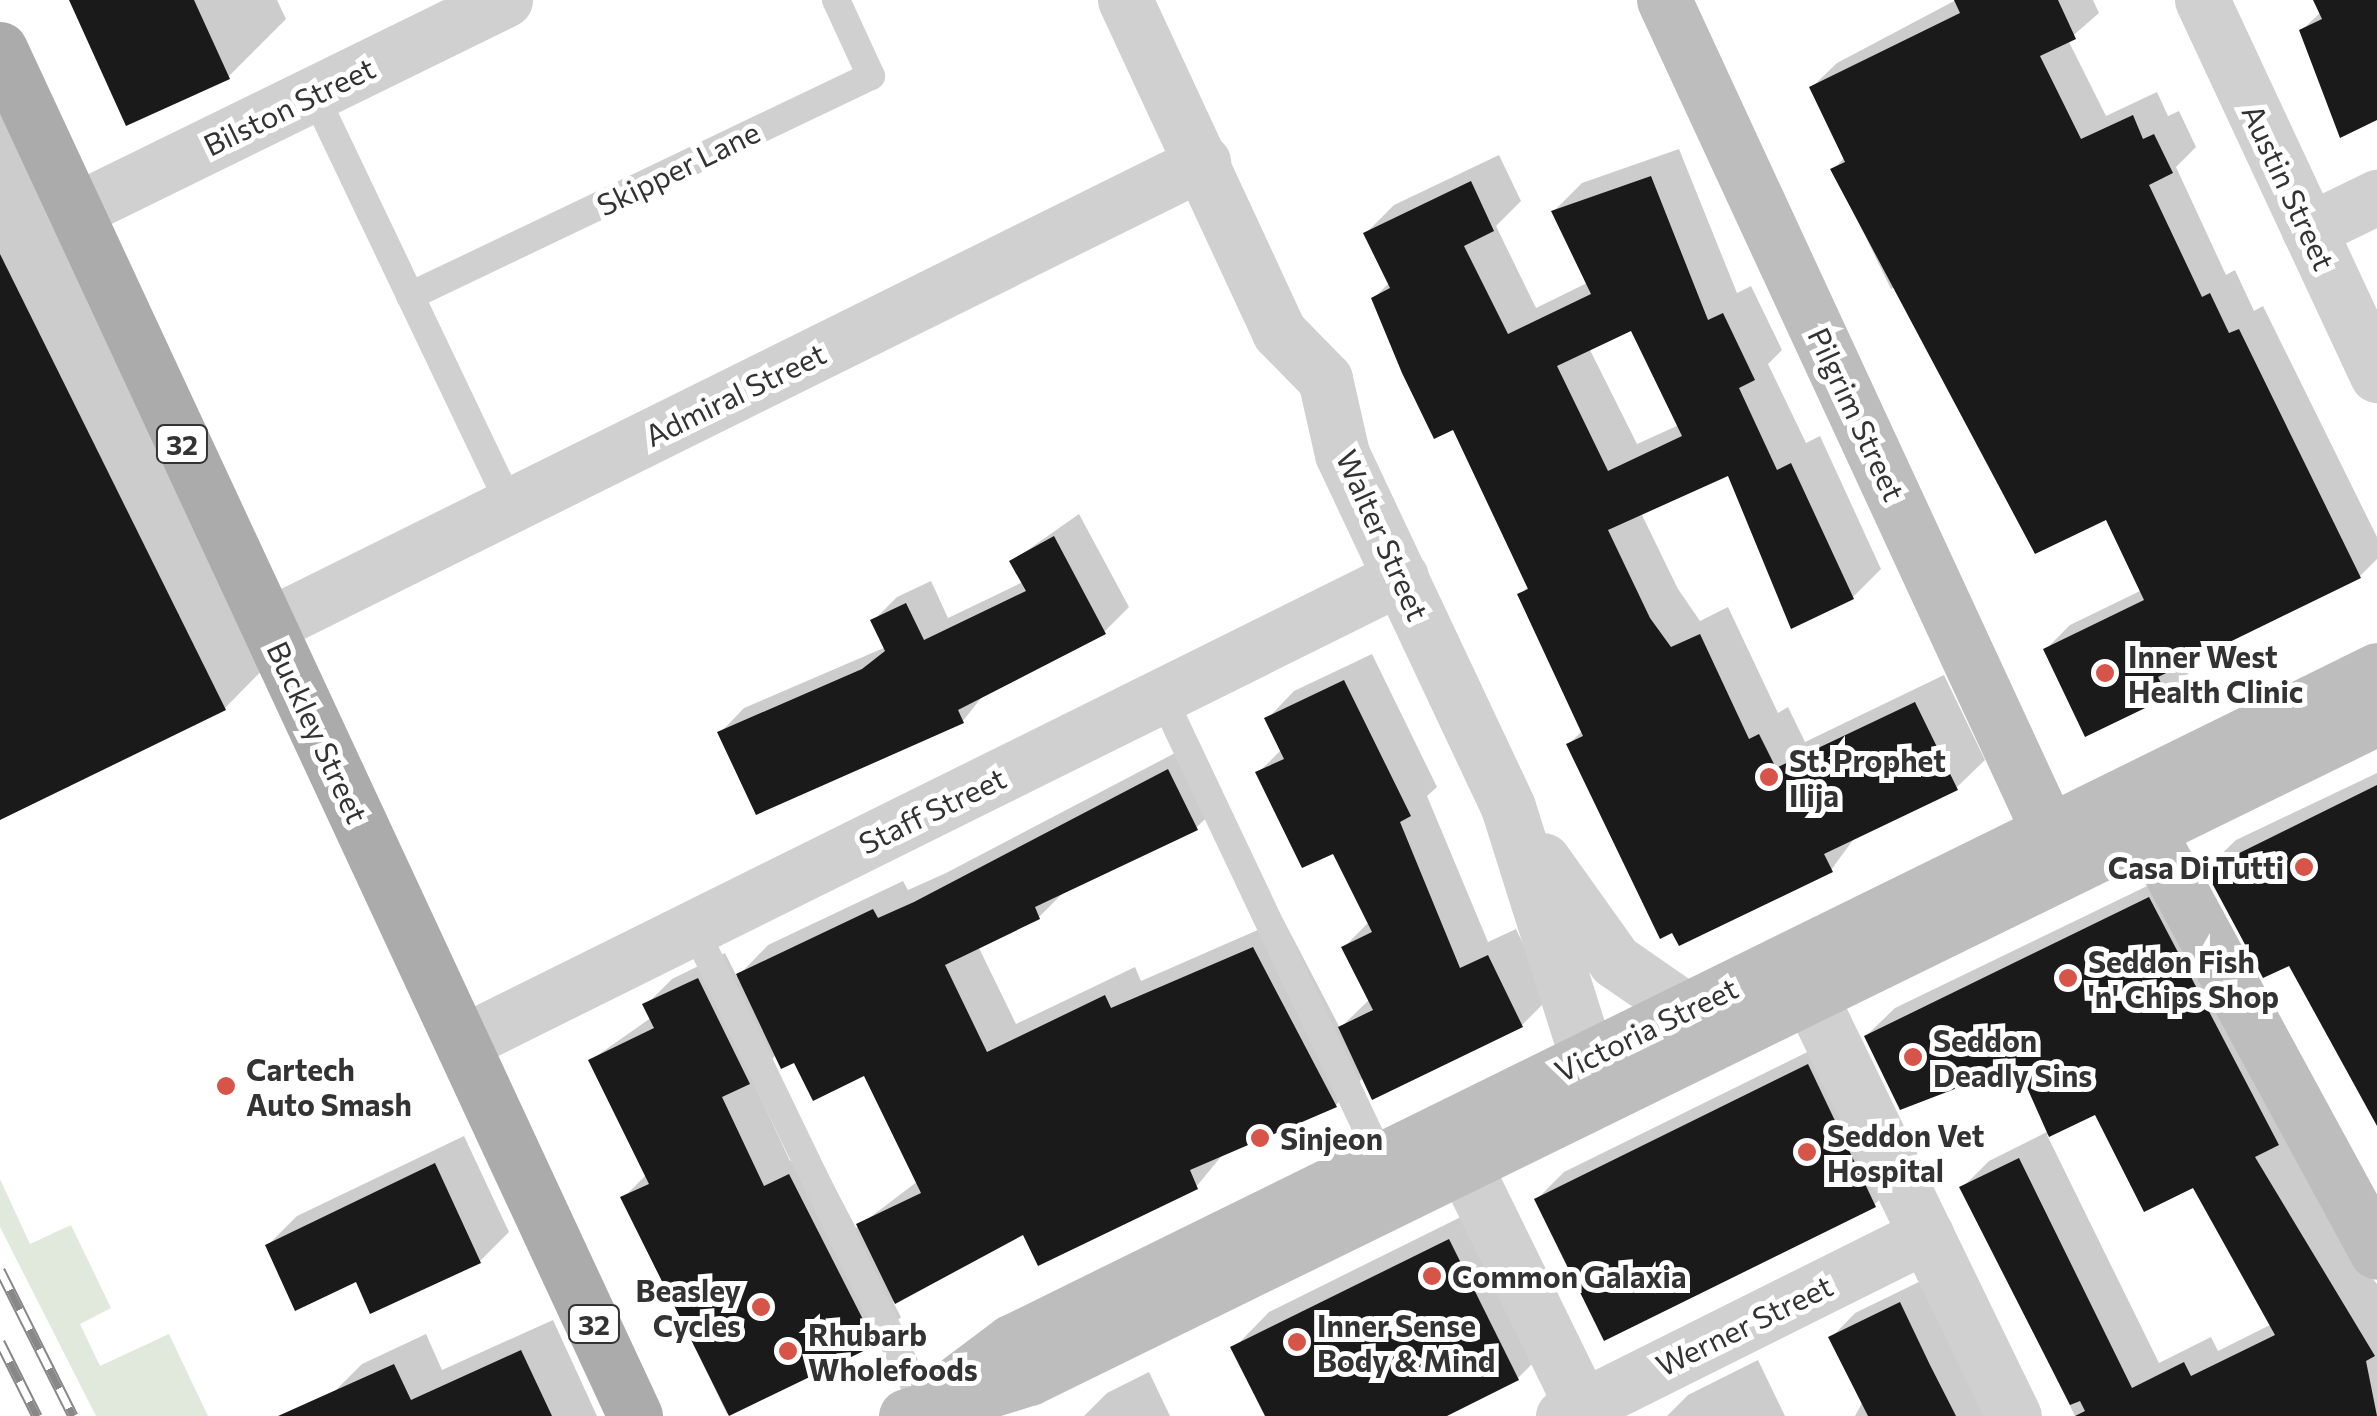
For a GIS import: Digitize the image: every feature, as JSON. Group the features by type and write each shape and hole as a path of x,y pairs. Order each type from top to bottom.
{"main road":[{"name":"Buckley Street","path":"0,48 635,1416"}],"street":[{"name":"Bilston Street","path":"74,212 505,0"},
{"name":"Walter Street","path":"1126,0 1279,332 1326,379 1342,454 1508,807 1594,1077"},
{"name":"Pilgrim Street","path":"1664,0 2048,830"},
{"name":"Austin Street","path":"2202,0 2377,375"},
{"name":"Admiral Street","path":"267,626 1202,162"},
{"path":"2310,230 2377,198"},
{"name":"Staff Street","path":"463,1042 1401,577"},
{"name":"Victoria Street","path":"916,1411 1029,1378 1463,1163 1594,1077 1686,1010 2377,670"},
{"name":"Victoria Street","path":"916,1411 1011,1342 1381,1159 1809,994 2377,718"},
{"name":"Walter Street","path":"1508,807 1606,951 1686,1010"},
{"path":"2148,829 2377,1252"},
{"path":"1809,994 2014,1416"},
{"path":"1463,1163 1577,1412"},
{"name":"Werner Street","path":"1577,1412 1926,1235"}],"lane":[{"name":"Skipper Lane","path":"410,296 871,76 836,0"},
{"path":"314,94 510,505"},
{"path":"1162,696 1381,1159"},
{"path":"694,928 916,1411"}],"shaded area":[{"path":"0,1179 30,1244 71,1225 111,1308 80,1324 100,1366 169,1334 208,1416 96,1416 0,1227"}],"building":[{"path":"69,0 194,0 230,79 126,126"},
{"path":"1954,0 2058,0 2076,39 2040,56 2081,139 2133,115 2143,139 2154,134 2173,173 2149,185 2202,297 2210,293 2229,333 2239,329 2361,578 2158,677 2168,697 2085,737 2043,649 2144,600 2106,520 2035,554 1830,169 1845,162 1809,87 1960,13"},
{"path":"2313,0 2377,0 2377,120 2340,138 2299,30 2322,19"},
{"path":"1651,176 1708,320 1723,313 1755,380 1739,388 1777,470 1791,463 1854,599 1791,629 1728,476 1608,530 1650,618 1671,647 1700,634 1749,739 1759,734 1776,768 1915,702 1958,790 1824,854 1833,872 1679,946 1672,933 1660,939 1566,744 1583,736 1517,594 1528,589 1453,430 1434,439 1371,298 1390,288 1363,233 1471,181 1494,231 1464,246 1508,334 1591,294 1551,211","holes":["1631,331 1682,436 1608,471 1557,366"]},
{"path":"0,254 226,710 0,820"},
{"path":"1054,536 1106,634 958,710 964,723 756,815 717,732 862,669 885,651 870,620 906,603 924,640 1026,591 1009,561"},
{"path":"1344,680 1411,816 1400,822 1460,968 1488,955 1523,1027 1372,1100 1338,1027 1373,1010 1341,947 1372,932 1333,854 1302,868 1255,772 1284,759 1264,718"},
{"path":"1168,769 1198,830 1035,907 1040,919 945,965 987,1052 1105,995 1111,1008 1253,947 1337,1107 1190,1170 1198,1189 1038,1266 1023,1235 895,1304 856,1224 921,1193 864,1076 813,1101 794,1063 781,1069 736,974 873,909 878,918 914,902"},
{"path":"2377,785 2377,1126 2289,966 2263,978 2205,870"},
{"path":"2149,897 2279,1145 2255,1157 2375,1356 2366,1361 2377,1416 2075,1416 2085,1411 2080,1401 2070,1405 1959,1187 2019,1158 2132,1388 2184,1362 2191,1376 2275,1335 2193,1188 2144,1212 2095,1115 2049,1137 2017,1065 1900,1110 1864,1036"},
{"path":"698,978 750,1084 722,1097 764,1186 789,1174 876,1345 729,1416 620,1197 649,1184 588,1060 654,1028 642,1004"},
{"path":"1808,1064 1876,1207 1604,1341 1534,1199"},
{"path":"435,1163 481,1263 370,1314 356,1282 295,1311 265,1245"},
{"path":"1449,1239 1519,1380 1447,1416 1265,1416 1230,1347"},
{"path":"1900,1302 1956,1416 1868,1416 1828,1337"},
{"path":"521,1350 552,1416 278,1416 394,1364 411,1400"}],"railway":[{"path":"0,1270 73,1416"},
{"path":"0,1342 37,1416"}],"place":[{"name":"Inner West Health Clinic","path":"2105,673"},
{"name":"St. Prophet Ilija","path":"1769,777"},
{"name":"Casa Di Tutti","path":"2304,867"},
{"name":"Seddon Fish 'n' Chips Shop","path":"2068,978"},
{"name":"Seddon Deadly Sins","path":"1913,1057"},
{"name":"Cartech Auto Smash","path":"226,1086"},
{"name":"Sinjeon","path":"1260,1138"},
{"name":"Seddon Vet Hospital","path":"1807,1152"},
{"name":"Common Galaxia","path":"1432,1276"},
{"name":"Beasley Cycles","path":"761,1307"},
{"name":"Inner Sense Body & Mind","path":"1297,1342"},
{"name":"Rhubarb Wholefoods","path":"788,1351"}]}
